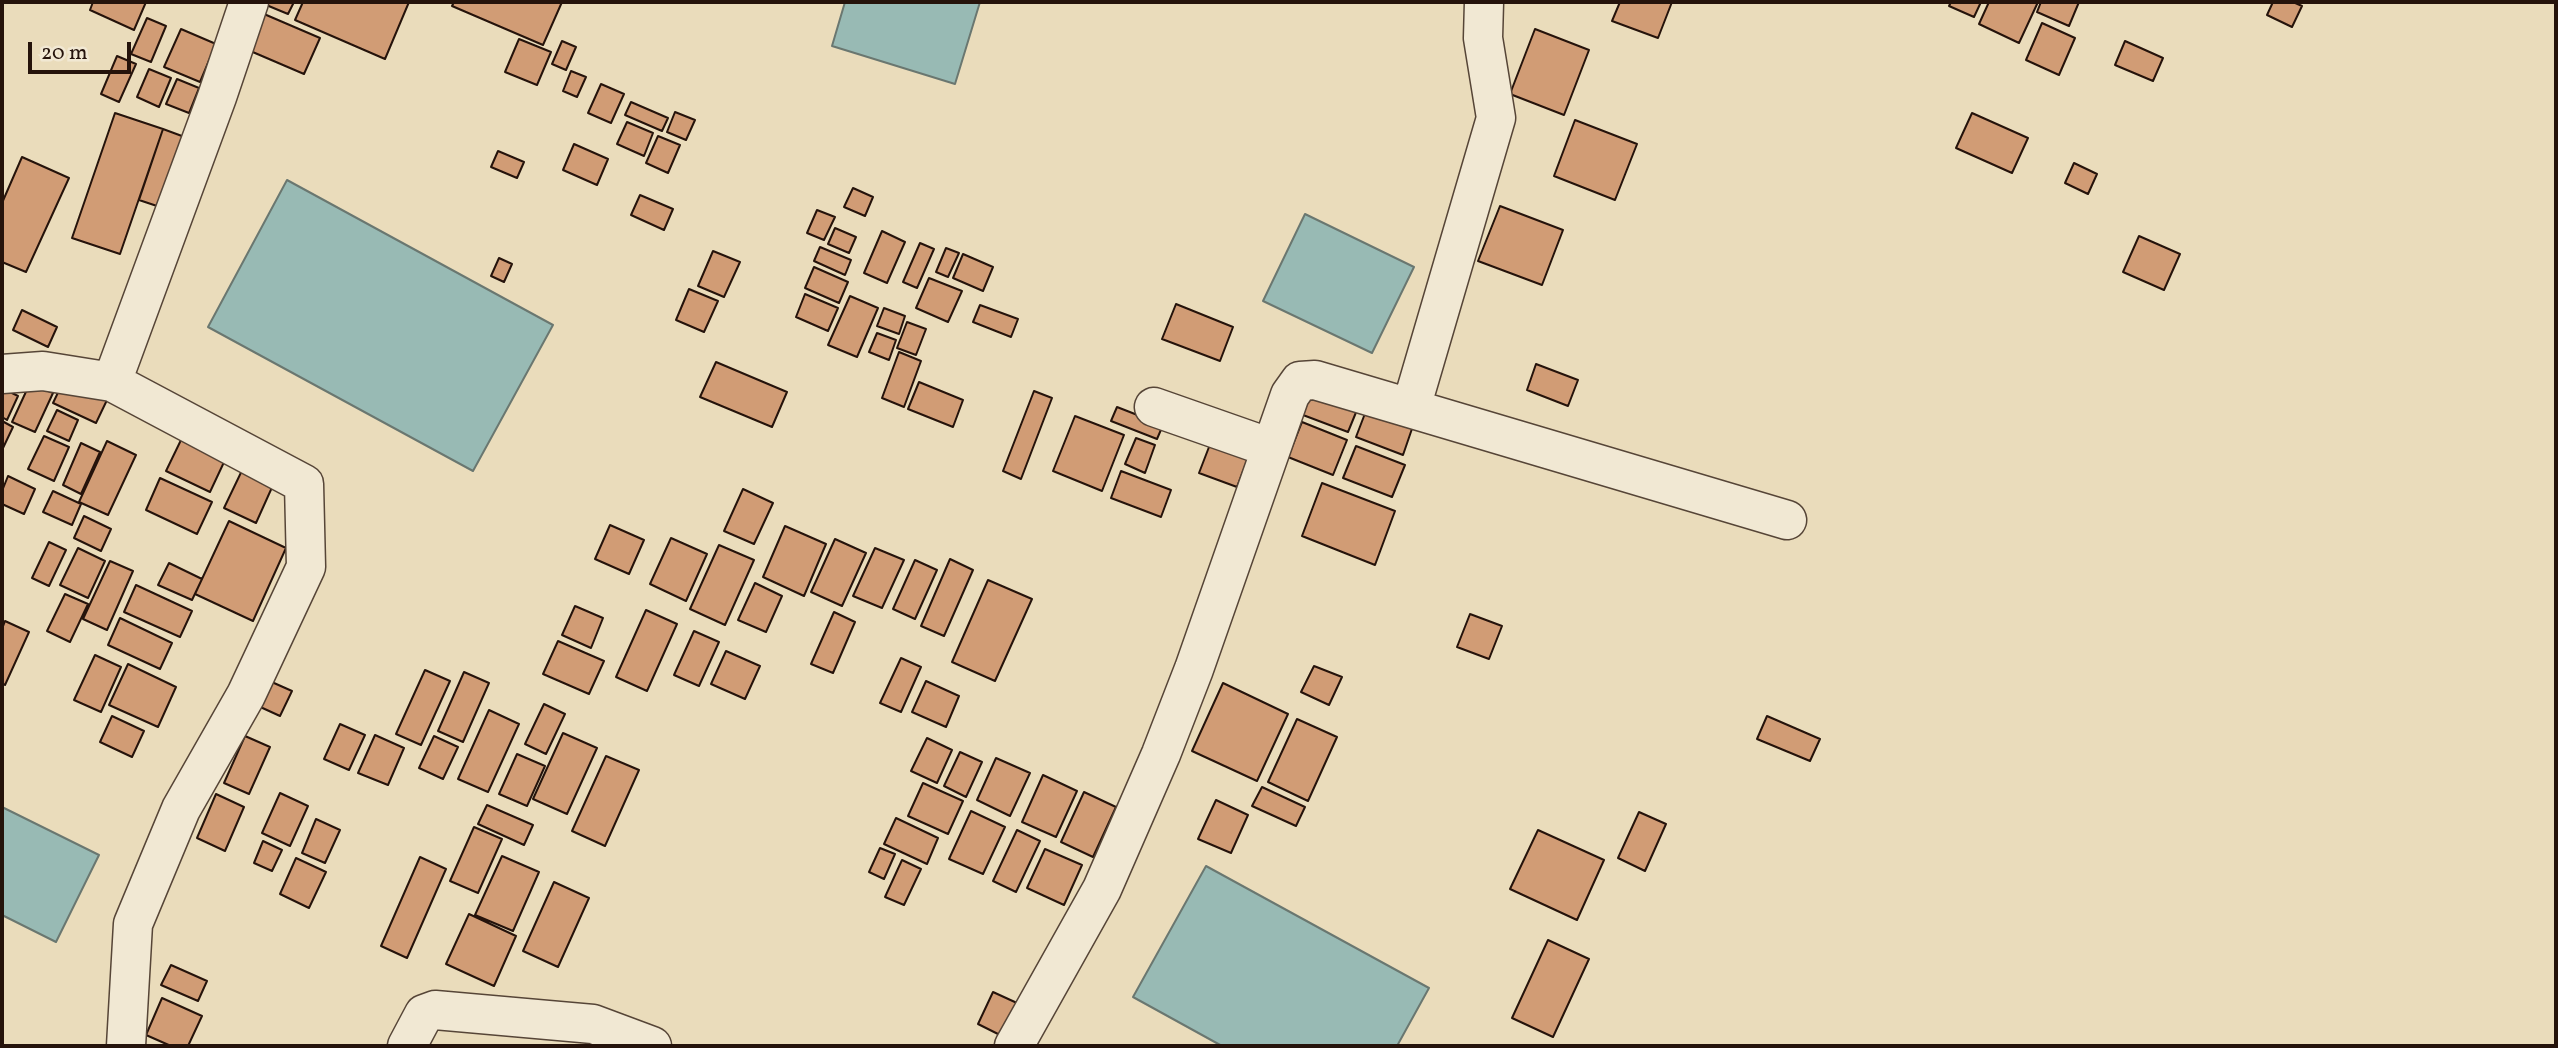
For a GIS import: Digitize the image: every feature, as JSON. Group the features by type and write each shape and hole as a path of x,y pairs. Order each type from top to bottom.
{"street":[{"path":"112,382 217,97 249,2"},
{"path":"1410,408 1496,118 1483,38 1484,2"},
{"path":"2,374 43,371 112,382 304,484 306,567 246,695 181,809 133,924 127,1046"},
{"path":"1014,1046 1102,889 1161,754 1194,669 1290,395 1300,381 1315,380 1787,520"},
{"path":"1154,407 1271,448"},
{"path":"407,1046 424,1014 435,1010 593,1024 652,1046"}],"water":[{"path":"845,2 980,2 955,84 832,46"},
{"path":"287,180 553,325 473,471 208,327"},
{"path":"1305,214 1414,267 1372,353 1263,301"},
{"path":"2,807 99,855 56,942 2,915"},
{"path":"1206,866 1429,988 1397,1046 1222,1046 1133,997"}],"building":[{"path":"93,2 146,2 134,30 90,10"},
{"path":"259,2 294,2 288,14"},
{"path":"303,2 409,2 385,59 295,20"},
{"path":"454,2 562,2 543,45 452,6"},
{"path":"1620,2 1672,2 1658,38 1612,21"},
{"path":"1951,2 1981,2 1974,17 1949,6"},
{"path":"1989,2 2038,2 2019,43 1979,24"},
{"path":"2041,2 2079,2 2069,26 2037,12"},
{"path":"2273,2 2293,2 2302,6 2292,27 2267,15"},
{"path":"264,14 320,38 304,74 248,50"},
{"path":"147,18 166,26 151,62 131,54"},
{"path":"2042,23 2075,38 2059,75 2026,60"},
{"path":"181,29 216,44 200,82 164,67"},
{"path":"1535,29 1589,50 1564,115 1510,94"},
{"path":"519,39 551,52 537,85 505,72"},
{"path":"562,41 576,47 566,70 552,64"},
{"path":"2125,41 2163,58 2153,81 2115,65"},
{"path":"117,56 136,64 119,102 101,94"},
{"path":"149,69 171,78 159,107 137,97"},
{"path":"571,71 586,77 577,97 563,91"},
{"path":"177,79 199,88 189,113 166,104"},
{"path":"601,84 624,94 611,123 588,113"},
{"path":"631,102 668,118 662,131 625,115"},
{"path":"675,112 695,120 686,140 667,132"},
{"path":"115,113 163,129 120,254 72,238"},
{"path":"1972,113 2028,138 2012,173 1956,148"},
{"path":"1575,120 1637,144 1615,200 1554,176"},
{"path":"627,122 653,133 644,156 617,144"},
{"path":"163,129 190,139 166,209 139,200"},
{"path":"658,136 680,145 668,173 646,163"},
{"path":"574,144 608,159 597,185 563,170"},
{"path":"498,151 524,162 517,178 491,167"},
{"path":"22,157 69,178 26,272 2,262 2,203"},
{"path":"2074,163 2097,174 2088,194 2065,183"},
{"path":"853,188 873,197 865,216 844,207"},
{"path":"640,195 673,209 664,230 631,215"},
{"path":"1500,206 1563,230 1542,285 1478,261"},
{"path":"817,210 835,217 824,240 807,233"},
{"path":"835,228 856,237 849,253 828,244"},
{"path":"882,231 905,242 887,283 864,273"},
{"path":"2139,236 2180,254 2164,290 2123,272"},
{"path":"920,243 934,249 917,288 903,282"},
{"path":"820,247 851,260 845,275 814,261"},
{"path":"946,248 959,253 948,277 936,272"},
{"path":"713,251 740,262 724,297 698,286"},
{"path":"963,254 993,267 983,291 953,278"},
{"path":"499,258 512,264 504,282 491,276"},
{"path":"814,267 848,282 839,303 805,288"},
{"path":"929,278 962,291 948,322 916,308"},
{"path":"689,289 718,301 704,332 676,320"},
{"path":"805,294 838,308 828,331 796,317"},
{"path":"850,296 878,308 857,357 828,345"},
{"path":"1176,304 1233,327 1220,361 1162,339"},
{"path":"980,305 1018,319 1011,337 973,322"},
{"path":"884,308 905,316 899,334 877,326"},
{"path":"22,310 57,327 48,347 13,330"},
{"path":"907,322 926,329 916,355 897,348"},
{"path":"877,333 896,340 889,360 869,352"},
{"path":"899,352 921,361 904,407 882,398"},
{"path":"716,362 787,392 772,427 700,397"},
{"path":"1536,364 1578,380 1568,406 1527,390"},
{"path":"64,380 107,400 96,423 53,403"},
{"path":"919,382 963,400 953,427 908,409"},
{"path":"30,383 53,393 35,432 12,422"},
{"path":"1313,387 1359,405 1348,432 1303,415"},
{"path":"2,388 18,396 7,420 2,417"},
{"path":"1034,391 1052,398 1021,479 1003,471"},
{"path":"1369,403 1415,420 1403,455 1356,437"},
{"path":"1117,407 1163,425 1157,439 1111,421"},
{"path":"57,410 78,420 69,441 47,431"},
{"path":"1075,416 1124,435 1102,491 1053,471"},
{"path":"2,421 13,427 3,448 2,448"},
{"path":"1302,422 1347,440 1333,475 1288,457"},
{"path":"1214,434 1252,448 1237,487 1199,473"},
{"path":"44,436 69,447 54,481 28,469"},
{"path":"1136,438 1155,445 1145,473 1125,464"},
{"path":"181,440 225,460 210,492 166,471"},
{"path":"107,441 136,455 108,515 79,502"},
{"path":"81,443 100,452 81,494 63,485"},
{"path":"1356,446 1405,465 1392,497 1343,478"},
{"path":"247,460 278,474 256,523 224,508"},
{"path":"1121,471 1171,490 1161,517 1111,498"},
{"path":"8,476 35,489 24,514 2,504 2,491"},
{"path":"160,478 212,502 197,534 146,510"},
{"path":"1322,483 1395,511 1375,565 1302,536"},
{"path":"743,489 773,503 754,544 724,531"},
{"path":"53,491 81,504 72,525 43,512"},
{"path":"84,516 111,529 101,551 74,538"},
{"path":"229,521 286,548 253,621 195,594"},
{"path":"610,525 644,540 629,574 595,559"},
{"path":"785,526 826,544 804,596 763,577"},
{"path":"671,538 707,554 686,601 650,584"},
{"path":"835,539 866,553 842,606 811,592"},
{"path":"49,542 66,550 49,586 32,578"},
{"path":"719,545 754,560 725,625 690,609"},
{"path":"78,548 105,561 88,598 60,585"},
{"path":"875,548 904,560 882,608 853,596"},
{"path":"950,559 973,570 944,636 921,626"},
{"path":"915,560 937,570 915,619 893,609"},
{"path":"110,561 133,571 107,630 83,619"},
{"path":"169,563 202,579 192,600 158,585"},
{"path":"988,580 1032,599 995,681 952,662"},
{"path":"755,583 782,596 766,632 738,620"},
{"path":"136,585 192,611 180,637 124,612"},
{"path":"65,594 88,604 70,642 47,631"},
{"path":"575,606 603,618 591,648 562,635"},
{"path":"646,610 677,624 647,691 616,677"},
{"path":"834,612 855,622 833,673 811,664"},
{"path":"1470,614 1502,626 1489,659 1457,647"},
{"path":"120,618 172,643 160,669 108,645"},
{"path":"5,621 29,632 5,685 2,683 2,629"},
{"path":"694,631 719,642 699,686 674,675"},
{"path":"558,641 604,661 589,694 543,674"},
{"path":"726,651 760,666 745,699 711,684"},
{"path":"95,655 121,667 101,712 74,700"},
{"path":"901,658 921,667 901,712 880,703"},
{"path":"128,664 176,687 158,727 109,705"},
{"path":"1314,666 1342,677 1329,705 1301,692"},
{"path":"425,670 450,681 421,745 396,734"},
{"path":"464,672 489,683 463,742 438,731"},
{"path":"256,675 292,691 280,716 245,700"},
{"path":"926,681 959,696 946,727 912,712"},
{"path":"1223,683 1288,714 1257,781 1192,751"},
{"path":"544,704 565,714 546,754 525,744"},
{"path":"489,710 519,724 488,792 458,779"},
{"path":"112,716 144,731 132,757 100,742"},
{"path":"1767,716 1820,739 1810,761 1757,739"},
{"path":"1297,719 1337,737 1308,801 1268,782"},
{"path":"340,724 365,735 349,770 324,759"},
{"path":"563,733 597,748 567,814 533,799"},
{"path":"375,735 404,748 388,785 358,773"},
{"path":"245,736 270,747 249,794 224,783"},
{"path":"434,736 458,747 443,779 419,768"},
{"path":"927,738 952,750 937,783 911,771"},
{"path":"960,752 982,762 966,797 944,786"},
{"path":"517,754 545,766 527,806 499,794"},
{"path":"606,756 639,770 605,846 572,831"},
{"path":"996,758 1030,773 1010,816 977,800"},
{"path":"1043,775 1077,791 1056,837 1022,822"},
{"path":"923,783 963,801 948,834 908,816"},
{"path":"1262,787 1305,807 1296,826 1252,806"},
{"path":"1084,792 1116,807 1093,857 1061,842"},
{"path":"280,793 308,806 290,846 262,833"},
{"path":"216,794 244,807 225,851 197,838"},
{"path":"1216,800 1248,815 1231,853 1198,839"},
{"path":"487,805 533,825 524,845 478,824"},
{"path":"971,811 1005,827 983,874 949,859"},
{"path":"1639,812 1666,824 1645,871 1618,858"},
{"path":"896,818 938,838 927,864 884,844"},
{"path":"316,819 340,830 325,863 302,853"},
{"path":"474,827 502,839 478,893 450,881"},
{"path":"1017,830 1040,841 1016,892 993,881"},
{"path":"1538,830 1604,860 1577,920 1510,889"},
{"path":"263,841 282,850 272,871 254,863"},
{"path":"880,848 895,854 884,879 869,872"},
{"path":"1045,849 1082,865 1064,905 1027,888"},
{"path":"502,856 539,872 513,931 475,915"},
{"path":"420,857 446,869 407,958 381,946"},
{"path":"296,858 326,872 309,908 280,894"},
{"path":"902,860 921,869 904,905 885,897"},
{"path":"554,882 589,898 558,967 523,951"},
{"path":"469,914 516,936 494,986 446,964"},
{"path":"1548,940 1589,959 1553,1037 1512,1018"},
{"path":"171,965 207,981 198,1001 161,985"},
{"path":"993,992 1017,1003 1002,1036 978,1024"},
{"path":"162,998 202,1016 188,1046 171,1046 146,1035"}]}
